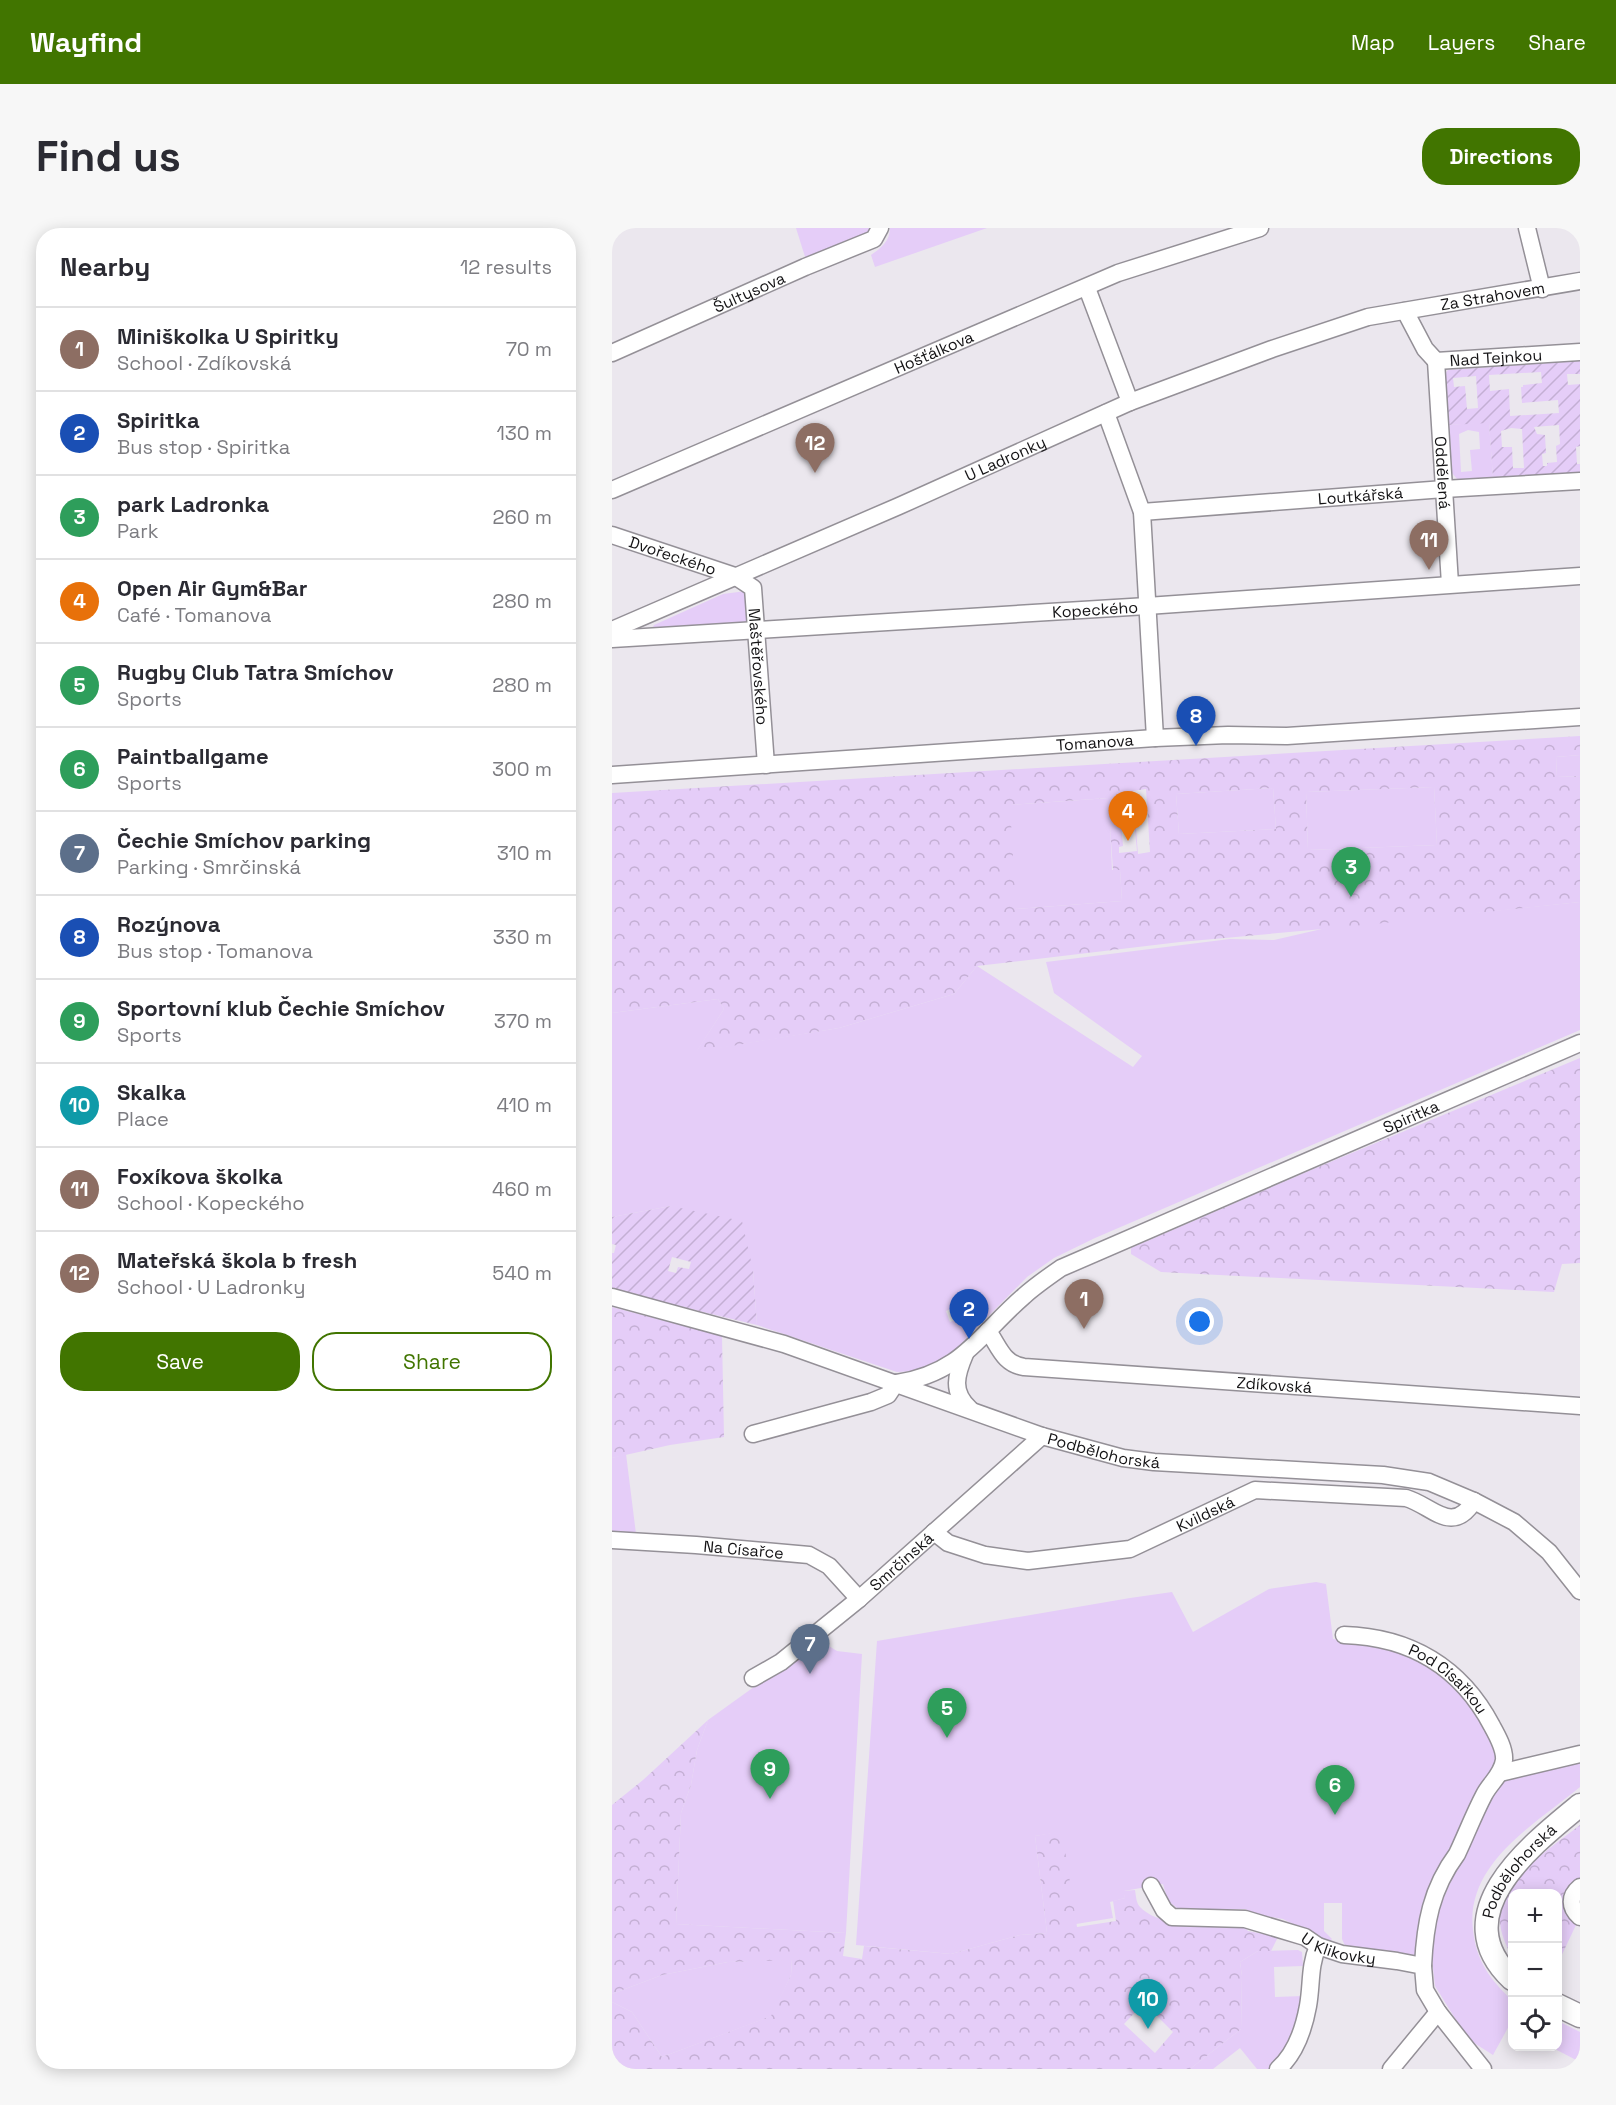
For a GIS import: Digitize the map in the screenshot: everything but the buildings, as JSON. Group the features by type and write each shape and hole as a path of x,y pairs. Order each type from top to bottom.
{"main road":[{"name":"Podbělohorská","path":"1508,1974 1497,1961 1489,1942 1487,1922 1490,1904 1499,1885 1517,1860 1580,1805"},
{"path":"1562,2007 1580,2016"}],"street":[{"name":"Šultysova","path":"612,353 874,239 880,228"},
{"name":"Hošťálkova","path":"612,490 1088,288 1118,273 1260,228"},
{"path":"1527,228 1542,289"},
{"name":"Za Strahovem","path":"1405,310 1580,281"},
{"path":"1088,288 1130,402"},
{"name":"U Ladronky","path":"612,630 899,506 1130,402 1272,349 1368,317 1405,310"},
{"name":"Nad Tejnkou","path":"1405,310 1425,349 1436,361 1580,352"},
{"name":"Oddělená","path":"1436,361 1450,584"},
{"path":"1106,413 1142,512 1155,738"},
{"name":"Loutkářská","path":"1142,512 1580,481"},
{"name":"Dvořeckého","path":"612,535 735,576"},
{"name":"Maštěřovského","path":"735,576 753,588 766,765"},
{"name":"Kopeckého","path":"612,639 1147,606 1580,576"},
{"name":"Tomanova","path":"612,775 1155,738 1228,735 1287,736 1580,717"},
{"name":"Spiritka","path":"896,1383 925,1377 945,1368 966,1353 1024,1296 1061,1268 1580,1042"},
{"path":"612,1297 784,1344 896,1383 951,1395"},
{"name":"Zdíkovská","path":"988,1331 1002,1355 1010,1363 1024,1367 1580,1406"},
{"name":"Spiritka","path":"951,1395 958,1370 966,1353"},
{"path":"753,1434 871,1402 888,1395 896,1383"},
{"name":"Podbělohorská","path":"951,1395 974,1412 1042,1436 1123,1458 1154,1462 1383,1475 1429,1482 1474,1501 1514,1522 1534,1538 1580,1591"},
{"name":"Smrčinská","path":"753,1678 780,1662 859,1599 1042,1436"},
{"name":"Kvildská","path":"934,1532 948,1544 989,1557 1028,1561 1130,1549 1256,1490 1406,1498 1417,1501 1442,1517 1450,1518 1462,1514 1474,1501"},
{"name":"Na Císařce","path":"612,1540 696,1545 808,1556 829,1566 859,1599"},
{"name":"Pod Císařkou","path":"1344,1635 1383,1639 1416,1650 1448,1670 1465,1685 1482,1707 1498,1739 1504,1758 1500,1773"},
{"path":"1483,2069 1438,2012 1425,1990 1423,1966 1430,1905 1485,1793 1500,1773 1580,1754"},
{"name":"U Klikovky","path":"1151,1886 1164,1910 1172,1917 1245,1919 1305,1937 1318,1946 1342,1954 1423,1966"},
{"path":"1580,1887 1571,1899 1574,1910 1580,1917"},
{"path":"1278,2069 1289,2057 1299,2038 1308,2007 1312,1962 1318,1946"},
{"path":"1391,2069 1438,2012"}],"green space":[{"path":"796,228 869,228 872,230 870,234 806,260"},
{"path":"890,228 987,228 875,267 871,255 887,240"},
{"path":"1580,361 1580,374 1567,374 1568,385 1580,384 1580,446 1576,447 1580,473 1493,478 1489,423 1448,425 1443,376 1448,370","holes":["1541,372 1542,383 1521,387 1522,403 1558,400 1559,413 1510,416 1509,389 1490,391 1489,375","1476,376 1478,408 1467,409 1465,386 1454,387 1453,378","1559,425 1560,444 1556,446 1557,462 1543,466 1542,454 1546,453 1545,435 1537,434 1534,427","1511,428 1522,429 1524,468 1513,468 1512,447 1502,447 1501,431"]},
{"path":"1489,422 1493,478 1458,480 1452,473 1448,425","holes":["1468,430 1479,432 1480,449 1470,450 1472,471 1461,472 1459,434"]},
{"path":"746,591 748,624 652,629 654,625 723,594"},
{"path":"1580,736 1580,755 1556,757 1557,777 1580,776 1580,902 1180,942 977,966 954,994 839,1028 696,1052 724,1009 718,999 612,1013 612,793","holes":["1434,787 1437,845 1308,850 1306,792","1273,788 1276,829 1179,834 1176,794","1146,789 1150,852 1138,854 1133,791","1108,798 1113,870 1120,870 1122,901 1016,909 1010,805","1133,810 1137,851 1119,853 1119,847 1123,846 1120,811"]},
{"path":"1580,755 1580,776 1557,777 1556,757"},
{"path":"1434,787 1437,845 1308,850 1306,792"},
{"path":"1273,788 1276,829 1179,834 1176,794"},
{"path":"1109,798 1112,870 1120,870 1122,901 1015,909 1009,805"},
{"path":"1580,902 1580,1030 1095,1238 1054,1258 1027,1277 949,1356 917,1371 897,1372 757,1325 753,1270 671,1206 612,1217 612,1013 718,999 724,1009 697,1051 839,1028 954,994 977,966 1133,1067 1142,1056 1054,993 1046,962 1230,939 1274,940 1326,928","holes":["957,1306 962,1317 950,1322 946,1311"]},
{"path":"1580,1058 1580,1263 1562,1264 1554,1292 1161,1272 1131,1254 1131,1248"},
{"path":"671,1206 742,1221 753,1270 757,1325 612,1290 612,1253 616,1245 612,1244 612,1217","holes":["672,1257 691,1262 689,1269 678,1267 676,1273 668,1271"]},
{"path":"612,1307 722,1336 724,1437 670,1445 612,1458"},
{"path":"626,1454 636,1534 612,1533 612,1458"},
{"path":"1316,1582 1326,1584 1333,1639 1377,1643 1419,1659 1465,1694 1493,1741 1498,1761 1460,1837 1425,1899 1421,1934 1422,1963 1346,1948 1342,1939 1342,1903 1324,1903 1324,1931 1332,1939 1329,1942 1283,1919 1247,1913 1246,1909 1181,1911 1168,1901 1163,1884 1124,1891 1125,1898 1110,1902 1113,1918 1076,1924 1061,1832 1035,1836 1047,1933 1020,1935 951,1954 856,1945 877,1641 1172,1592 1193,1632 1269,1589"},
{"path":"819,1640 837,1651 862,1654 846,1933 676,1924 681,1813 691,1785 697,1750 708,1720"},
{"path":"708,1720 697,1750 691,1785 681,1813 676,1924 846,1933 843,1956 862,1959 864,1946 951,1954 1020,1935 1047,1933 1035,1836 1062,1831 1077,1927 1116,1921 1113,1901 1125,1898 1123,1891 1135,1890 1140,1907 1161,1919 1188,1924 1242,1925 1248,1931 1278,1937 1271,1951 1258,1951 1240,1962 1241,2029 1190,2069 612,2069 612,2002 632,2012 662,2057 771,2016 791,1975 792,1960 728,1962 662,1975 612,1994 612,1805 643,1780","holes":["1144,2003 1173,2032 1155,2053 1124,2024"]},
{"path":"1580,1760 1580,1787 1524,1831 1507,1848 1491,1866 1480,1885 1473,1906 1473,1930 1477,1951 1485,1969 1508,1996 1508,2028 1493,2055 1471,2041 1464,2033 1435,1986 1430,1941 1435,1918 1489,1793 1508,1778"},
{"path":"1580,1825 1580,1882 1565,1901 1576,1925 1562,1955 1562,1889 1511,1889 1519,1877 1543,1853"},
{"path":"1508,1894 1508,1949 1500,1922 1503,1903"},
{"path":"1298,1950 1302,1952 1303,1966 1274,1967 1275,1997 1303,1996 1296,2025 1287,2046 1275,2063 1269,2069 1257,2069 1240,2048 1213,2069 1190,2069 1241,2029 1240,1962 1258,1951"},
{"path":"792,1959 791,1975 772,2016 662,2057 632,2012 612,2002 612,1994 662,1975 728,1962"},
{"path":"1562,2023 1580,2032 1580,2062 1559,2051 1562,2051"}],"place":[{"name":"Mateřská škola b fresh","path":"815,473"},
{"name":"Foxíkova školka","path":"1429,570"},
{"name":"Rozýnova","path":"1196,746"},
{"name":"Open Air Gym&Bar","path":"1128,841"},
{"name":"park Ladronka","path":"1351,897"},
{"name":"Miniškolka U Spiritky","path":"1084,1329"},
{"name":"Spiritka","path":"969,1339"},
{"name":"Čechie Smíchov parking","path":"810,1674"},
{"name":"Rugby Club Tatra Smíchov","path":"947,1738"},
{"name":"Sportovní klub Čechie Smíchov","path":"770,1799"},
{"name":"Paintballgame","path":"1335,1815"},
{"name":"Skalka","path":"1148,2029"}]}
